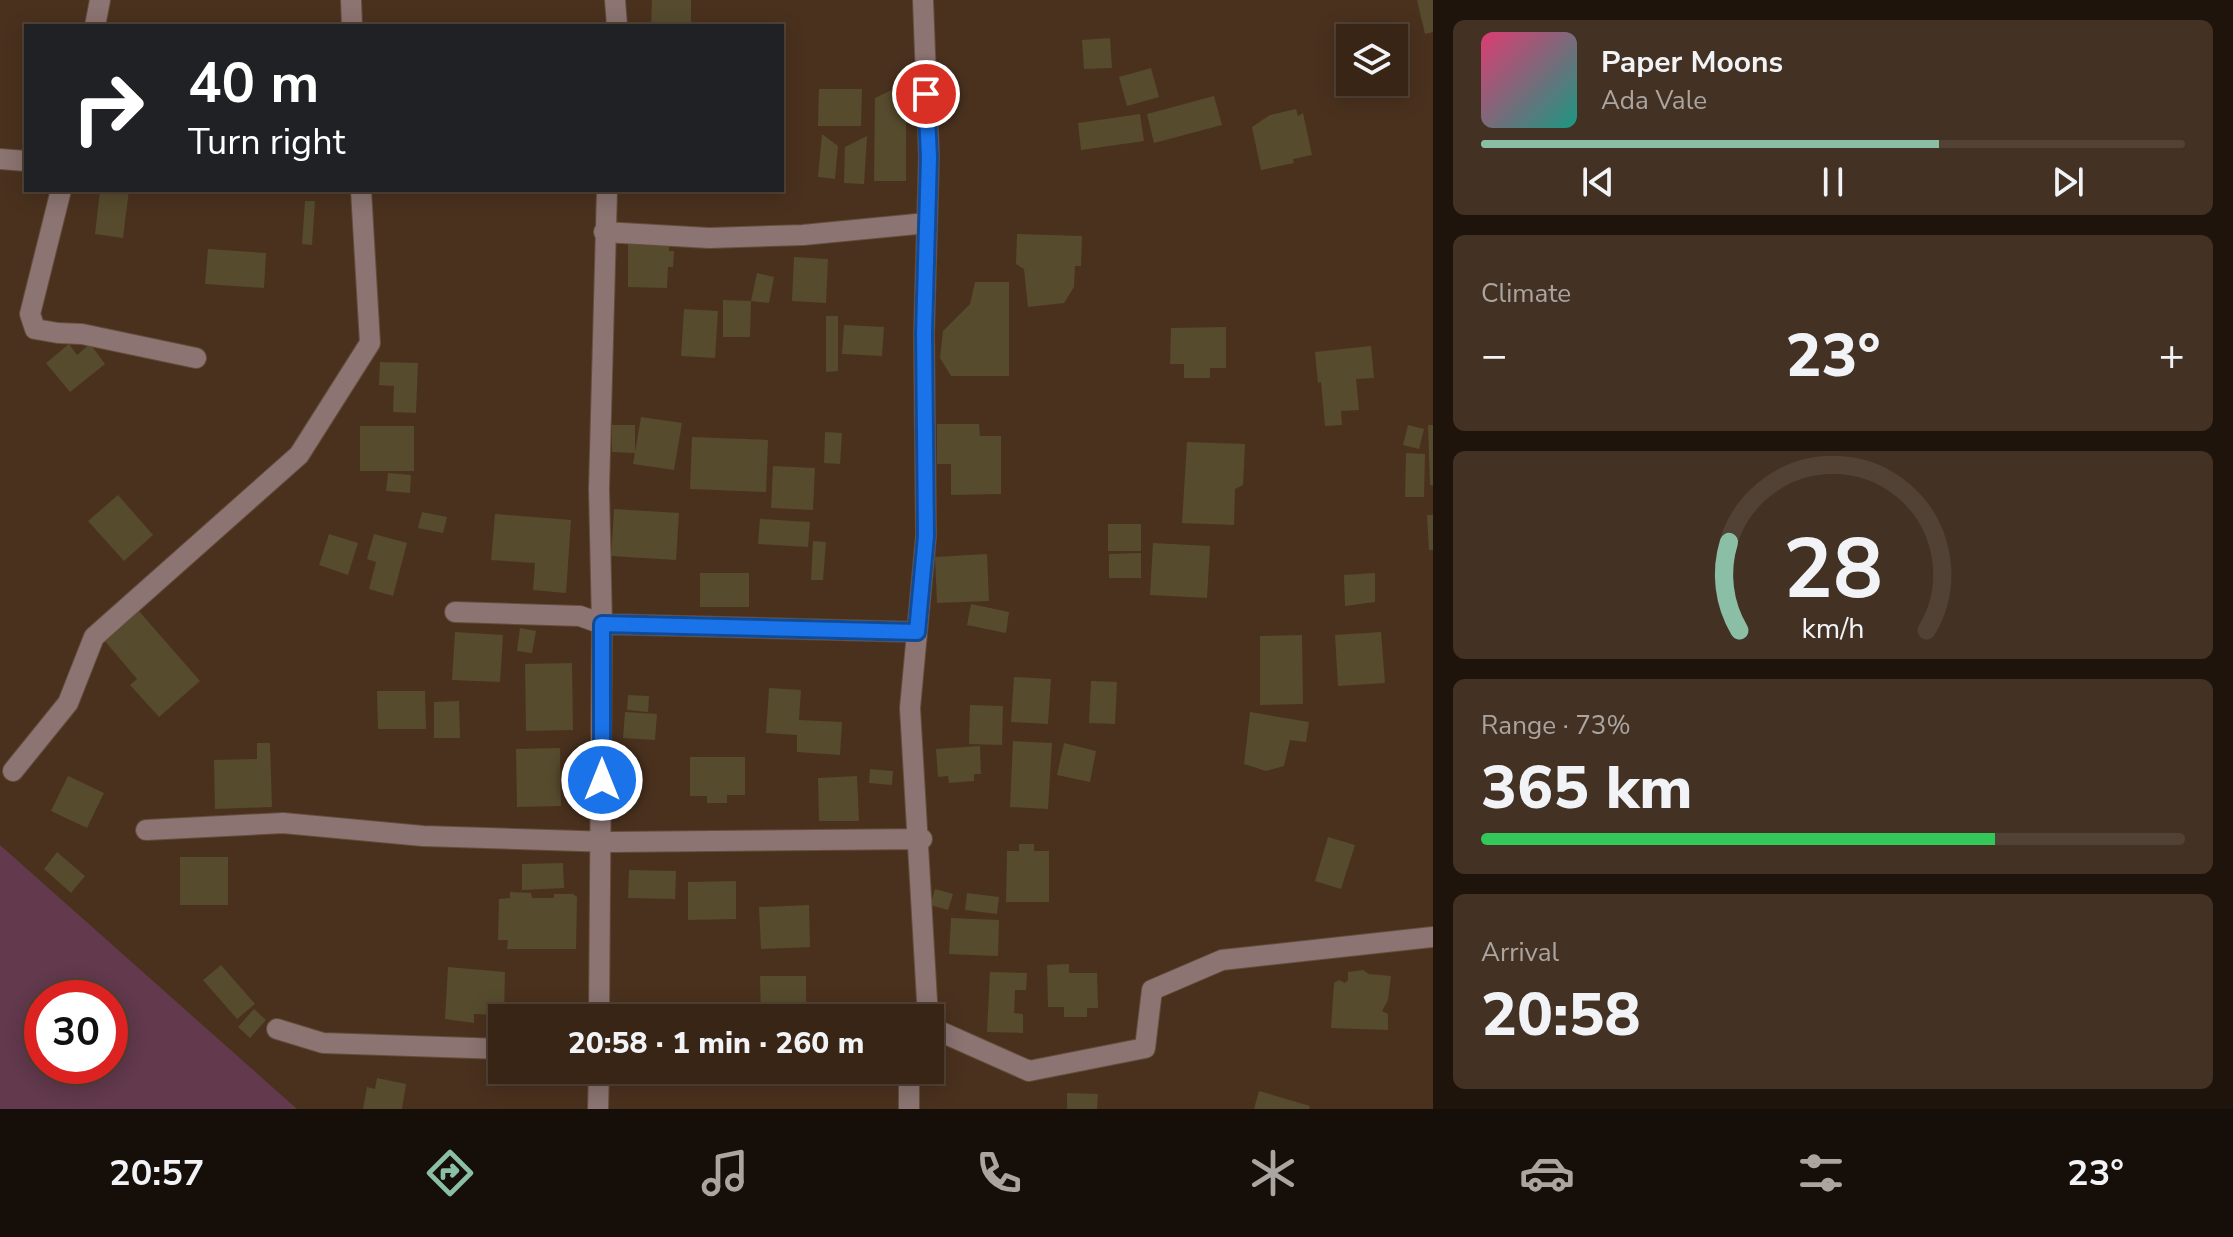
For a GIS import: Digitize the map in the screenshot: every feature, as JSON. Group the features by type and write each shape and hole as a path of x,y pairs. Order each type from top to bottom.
{"street":[{"path":"95,24 100,0"},
{"path":"351,0 352,24"},
{"path":"615,0 617,24"},
{"path":"923,0 929,157 924,333 926,536 910,708 927,1004"},
{"path":"0,159 24,161"},
{"path":"60,192 30,314 35,329 82,334 196,358"},
{"path":"13,771 68,703 94,637 299,455 370,343 361,192"},
{"path":"599,1004 602,624 599,489 607,192"},
{"path":"604,232 709,238 803,235 927,223"},
{"path":"455,612 580,616 602,624 917,632"},
{"path":"146,830 283,823 423,836 602,842 919,839"},
{"path":"944,1033 1029,1071 1145,1048 1152,990 1222,960 1433,937"},
{"path":"277,1029 323,1043 488,1049"},
{"path":"598,1109 599,1084"},
{"path":"909,1084 909,1109"}],"shaded area":[{"path":"0,845 297,1109 0,1109"}],"building":[{"path":"652,0 691,0 691,24 651,24"},
{"path":"1417,0 1433,0 1433,32 1425,34"},
{"path":"1110,38 1112,68 1084,69 1082,40"},
{"path":"1151,68 1159,97 1127,106 1119,77"},
{"path":"906,83 906,181 874,181 875,98"},
{"path":"819,89 862,89 861,126 818,126"},
{"path":"1214,96 1222,125 1154,143 1147,114"},
{"path":"1296,109 1298,116 1303,113 1312,155 1293,159 1294,163 1261,170 1252,127 1270,115"},
{"path":"1140,114 1144,141 1081,150 1078,123"},
{"path":"822,134 838,146 835,179 818,177"},
{"path":"867,136 864,184 844,183 845,147"},
{"path":"100,192 129,192 123,238 95,234"},
{"path":"305,201 315,201 312,245 302,244"},
{"path":"1017,234 1082,236 1081,266 1075,266 1074,287 1064,303 1028,307 1024,269 1016,264"},
{"path":"628,236 669,238 669,251 674,251 673,267 668,267 667,288 628,287"},
{"path":"208,249 266,253 264,288 205,284"},
{"path":"794,257 828,259 826,303 792,301"},
{"path":"757,273 774,277 769,303 751,301"},
{"path":"975,282 1009,282 1009,376 951,376 940,358 943,331 970,304"},
{"path":"723,300 751,301 750,337 723,337"},
{"path":"684,309 718,311 715,358 681,356"},
{"path":"826,316 838,316 838,371 826,372"},
{"path":"844,325 884,327 882,356 842,354"},
{"path":"1226,327 1226,368 1210,368 1210,378 1184,378 1184,364 1170,364 1171,328"},
{"path":"69,344 77,355 90,344 105,364 70,392 46,363"},
{"path":"1371,346 1374,378 1356,379 1359,410 1341,411 1342,425 1325,426 1315,352"},
{"path":"380,362 418,363 416,413 393,412 394,386 379,385"},
{"path":"641,417 682,423 674,470 633,464"},
{"path":"937,424 979,424 980,436 1001,436 1001,494 951,495 951,464 937,464"},
{"path":"612,425 635,425 635,453 612,452"},
{"path":"1408,425 1424,429 1419,449 1403,445"},
{"path":"1428,425 1433,425 1433,485 1430,485"},
{"path":"360,426 414,426 414,471 360,471"},
{"path":"825,432 842,433 840,464 824,463"},
{"path":"692,437 768,440 766,492 690,489"},
{"path":"1187,442 1245,444 1243,485 1235,489 1234,525 1182,523"},
{"path":"1406,453 1425,454 1424,497 1405,497"},
{"path":"773,466 815,468 813,510 771,508"},
{"path":"388,473 411,475 410,493 386,491"},
{"path":"118,495 153,535 124,561 88,521"},
{"path":"614,509 679,513 676,560 611,556"},
{"path":"422,512 447,517 443,533 418,528"},
{"path":"495,514 571,520 566,593 533,590 535,563 491,560"},
{"path":"1427,515 1433,515 1433,550 1429,550"},
{"path":"760,519 810,522 808,547 758,544"},
{"path":"1108,524 1141,524 1141,551 1108,551"},
{"path":"329,534 358,543 348,575 319,565"},
{"path":"374,534 407,543 393,596 369,589 376,562 367,559"},
{"path":"813,541 826,542 823,580 811,580"},
{"path":"1153,543 1210,546 1207,598 1150,595"},
{"path":"1141,553 1141,578 1109,578 1109,554"},
{"path":"987,554 989,601 937,603 935,557"},
{"path":"700,573 749,573 749,607 700,607"},
{"path":"1375,573 1375,602 1345,606 1344,575"},
{"path":"971,604 1009,612 1006,633 967,625"},
{"path":"138,610 200,681 159,717 130,685 137,679 104,640"},
{"path":"520,628 536,631 532,653 517,651"},
{"path":"455,632 503,635 500,682 452,680"},
{"path":"1381,632 1385,683 1338,686 1335,635"},
{"path":"1302,635 1303,704 1260,705 1260,636"},
{"path":"572,663 573,730 526,731 525,664"},
{"path":"1014,677 1051,679 1048,724 1011,722"},
{"path":"1091,681 1117,682 1115,724 1089,723"},
{"path":"769,688 801,690 799,720 842,722 840,755 797,752 797,735 766,733"},
{"path":"377,691 425,691 426,729 378,729"},
{"path":"628,695 649,696 648,712 627,710"},
{"path":"459,701 460,738 434,738 434,702"},
{"path":"970,705 1003,706 1002,745 969,744"},
{"path":"625,712 657,714 655,740 623,738"},
{"path":"1250,712 1309,722 1306,742 1290,740 1284,766 1266,771 1244,764"},
{"path":"1013,741 1052,743 1048,809 1010,807"},
{"path":"257,743 270,743 272,807 215,809 214,760 257,759"},
{"path":"1064,743 1096,751 1090,782 1057,775"},
{"path":"980,746 981,774 974,774 974,781 949,783 948,776 938,777 936,749"},
{"path":"560,748 561,806 517,807 516,749"},
{"path":"690,757 745,757 745,795 727,795 727,803 707,803 707,796 690,796"},
{"path":"870,769 893,771 892,785 869,783"},
{"path":"68,776 104,793 87,828 51,811"},
{"path":"857,776 859,821 819,821 818,778"},
{"path":"1328,837 1355,845 1341,889 1315,881"},
{"path":"1019,844 1034,844 1034,851 1049,851 1049,902 1006,902 1007,851 1019,851"},
{"path":"57,852 85,876 71,893 44,869"},
{"path":"180,857 228,857 228,905 180,905"},
{"path":"563,863 564,888 522,890 522,864"},
{"path":"629,870 676,871 675,899 628,898"},
{"path":"736,881 736,919 688,920 688,882"},
{"path":"935,889 953,894 948,910 930,905"},
{"path":"510,892 531,893 532,898 554,898 554,894 573,894 577,897 576,949 507,949 508,940 498,940 499,899 510,898"},
{"path":"967,893 999,897 997,914 965,910"},
{"path":"809,905 810,947 761,949 759,907"},
{"path":"951,918 999,920 998,956 949,954"},
{"path":"1069,964 1069,973 1097,973 1098,1008 1087,1008 1087,1017 1064,1017 1064,1007 1048,1007 1047,965"},
{"path":"221,965 255,1004 237,1019 203,980"},
{"path":"448,967 505,972 504,1004 488,1004 488,1014 474,1014 474,1023 445,1019"},
{"path":"1363,970 1369,974 1391,976 1388,1000 1382,1011 1388,1014 1388,1030 1331,1028 1334,983 1339,980 1345,983 1348,972"},
{"path":"990,972 1027,973 1026,990 1015,990 1014,1013 1023,1014 1023,1033 987,1032"},
{"path":"760,976 806,976 806,1004 761,1004"},
{"path":"254,1009 266,1020 250,1038 238,1027"},
{"path":"377,1078 406,1084 402,1109 363,1109 367,1087 375,1089"},
{"path":"1259,1091 1310,1106 1309,1109 1254,1109"},
{"path":"1067,1093 1098,1094 1097,1109 1067,1109"}],"route":[{"path":"602,780 602,624 917,632 926,536 924,333 929,157 926,94"}]}
